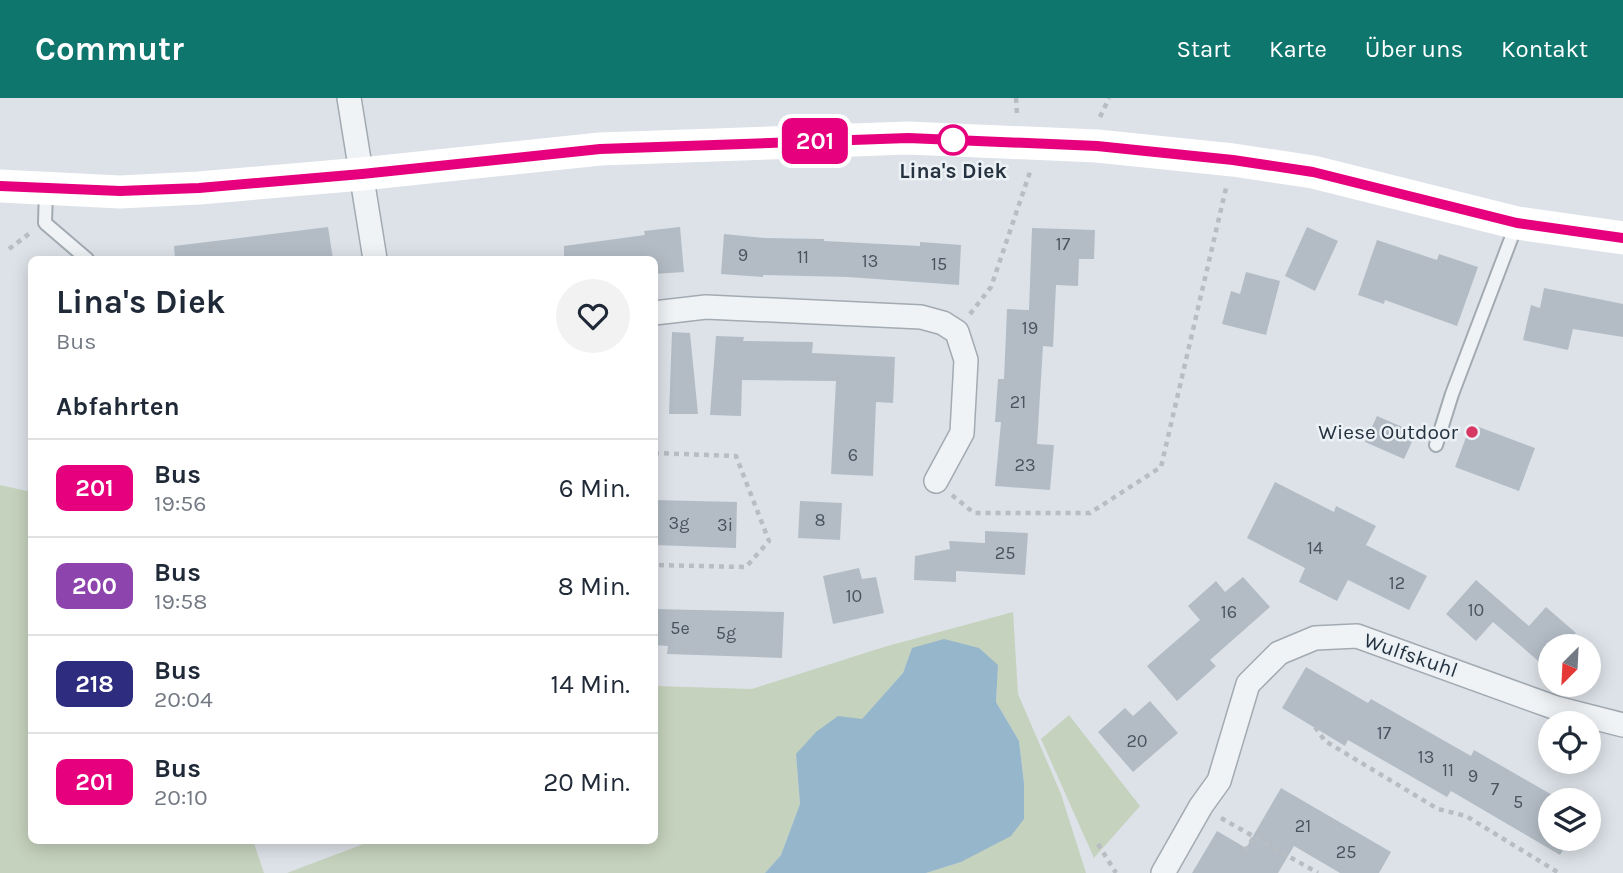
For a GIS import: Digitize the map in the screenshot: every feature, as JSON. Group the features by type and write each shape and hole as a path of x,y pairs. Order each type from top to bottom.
{"main road":[{"path":"0,186 133,191 362,174 600,149 908,138 1097,146 1233,160 1313,172 1517,223 1623,238"}],"street":[{"path":"349,98 375,256"},
{"path":"658,313 706,307 921,317 943,323 957,332 966,360 962,433 936,481"},
{"name":"Wulfskuhl","path":"1163,873 1219,780 1248,684 1279,653 1315,638 1357,636 1556,708 1623,724"}],"lane":[{"path":"46,189 46,223 84,256"},
{"path":"1436,445 1452,394 1517,223"}],"path":[{"path":"957,332 991,287 1031,169 1033,143"},
{"path":"936,481 974,513 1090,513 1161,467 1233,160"},
{"path":"9,249 46,223"},
{"path":"702,455 703,446"},
{"path":"658,453 736,456 769,541 746,567 658,565"},
{"path":"1315,727 1325,741 1438,809 1466,816 1559,873"},
{"path":"1201,806 1318,873"},
{"path":"1245,851 1254,837"},
{"path":"1098,844 1116,873"}],"green space":[{"path":"0,485 28,491 28,844 254,844 264,873 0,873"},
{"path":"1013,612 1018,694 1061,794 1086,873 926,873 961,862 1024,819 1024,783 1019,741 996,702 998,665 912,648 903,673 862,719 796,754 800,804 781,855 765,873 287,873 363,844 658,844 658,686 752,689 884,647"},
{"path":"1069,715 1140,806 1094,858 1041,739"}],"water":[{"path":"944,639 979,648 998,665 996,702 1019,741 1024,783 1024,819 1011,836 961,862 926,873 765,873 781,855 800,804 796,754 816,732 838,716 862,719 903,673 912,648"}],"building":[{"path":"328,227 333,256 175,256 174,246"},
{"path":"680,227 684,272 658,274 658,256 564,256 564,246 645,235 644,231"},
{"path":"1307,227 1338,241 1315,291 1285,276"},
{"path":"1032,228 1095,230 1094,259 1079,259 1078,286 1056,285 1053,347 1043,346 1037,444 1054,445 1050,490 995,486 1001,422 995,422 998,379 1004,379 1007,309 1029,310"},
{"path":"724,234 920,246 920,242 961,245 959,285 848,277 721,274"},
{"path":"1377,240 1437,260 1439,254 1478,267 1457,326 1385,300 1384,304 1358,295"},
{"path":"1246,272 1280,281 1266,335 1222,324 1231,291 1240,294"},
{"path":"1544,288 1623,304 1623,337 1573,329 1568,350 1523,340 1531,305 1540,308"},
{"path":"672,332 690,333 698,414 669,414"},
{"path":"716,336 744,337 743,341 813,342 812,353 895,357 893,403 876,402 873,476 831,474 836,381 742,380 741,416 710,415"},
{"path":"1377,416 1416,433 1404,459 1365,442"},
{"path":"1471,424 1535,448 1519,491 1455,467"},
{"path":"1275,482 1334,512 1336,506 1376,526 1366,545 1427,576 1409,610 1348,580 1337,601 1299,582 1305,568 1247,538"},
{"path":"658,500 737,502 736,548 658,545"},
{"path":"800,501 842,503 840,540 798,538"},
{"path":"985,531 1028,533 1025,575 956,571 956,582 914,580 915,556 950,549 949,541 985,543"},
{"path":"859,568 862,579 876,577 884,613 833,624 823,576"},
{"path":"1243,577 1270,607 1210,660 1216,666 1177,701 1147,666 1200,620 1188,606 1216,581 1225,592"},
{"path":"1476,580 1529,626 1546,607 1576,633 1538,634 1538,661 1493,622 1476,641 1446,614"},
{"path":"658,609 784,612 782,658 667,654 668,646 658,645"},
{"path":"1306,667 1368,703 1371,699 1471,756 1474,750 1540,788 1538,788 1538,842 1451,791 1447,797 1348,740 1345,746 1282,708"},
{"path":"1150,701 1178,733 1133,772 1098,732 1125,708 1133,716"},
{"path":"1281,788 1391,852 1379,873 1340,873 1294,846 1278,873 1192,873 1217,831 1246,848"}],"bus line":[{"name":"201","path":"0,186 120,191 199,188 600,149 908,138 1097,146 1233,160 1313,172 1517,223 1623,238"}],"place":[{"name":"Lina's Diek","path":"953,140"},
{"name":"Wiese Outdoor","path":"1472,432"}]}
